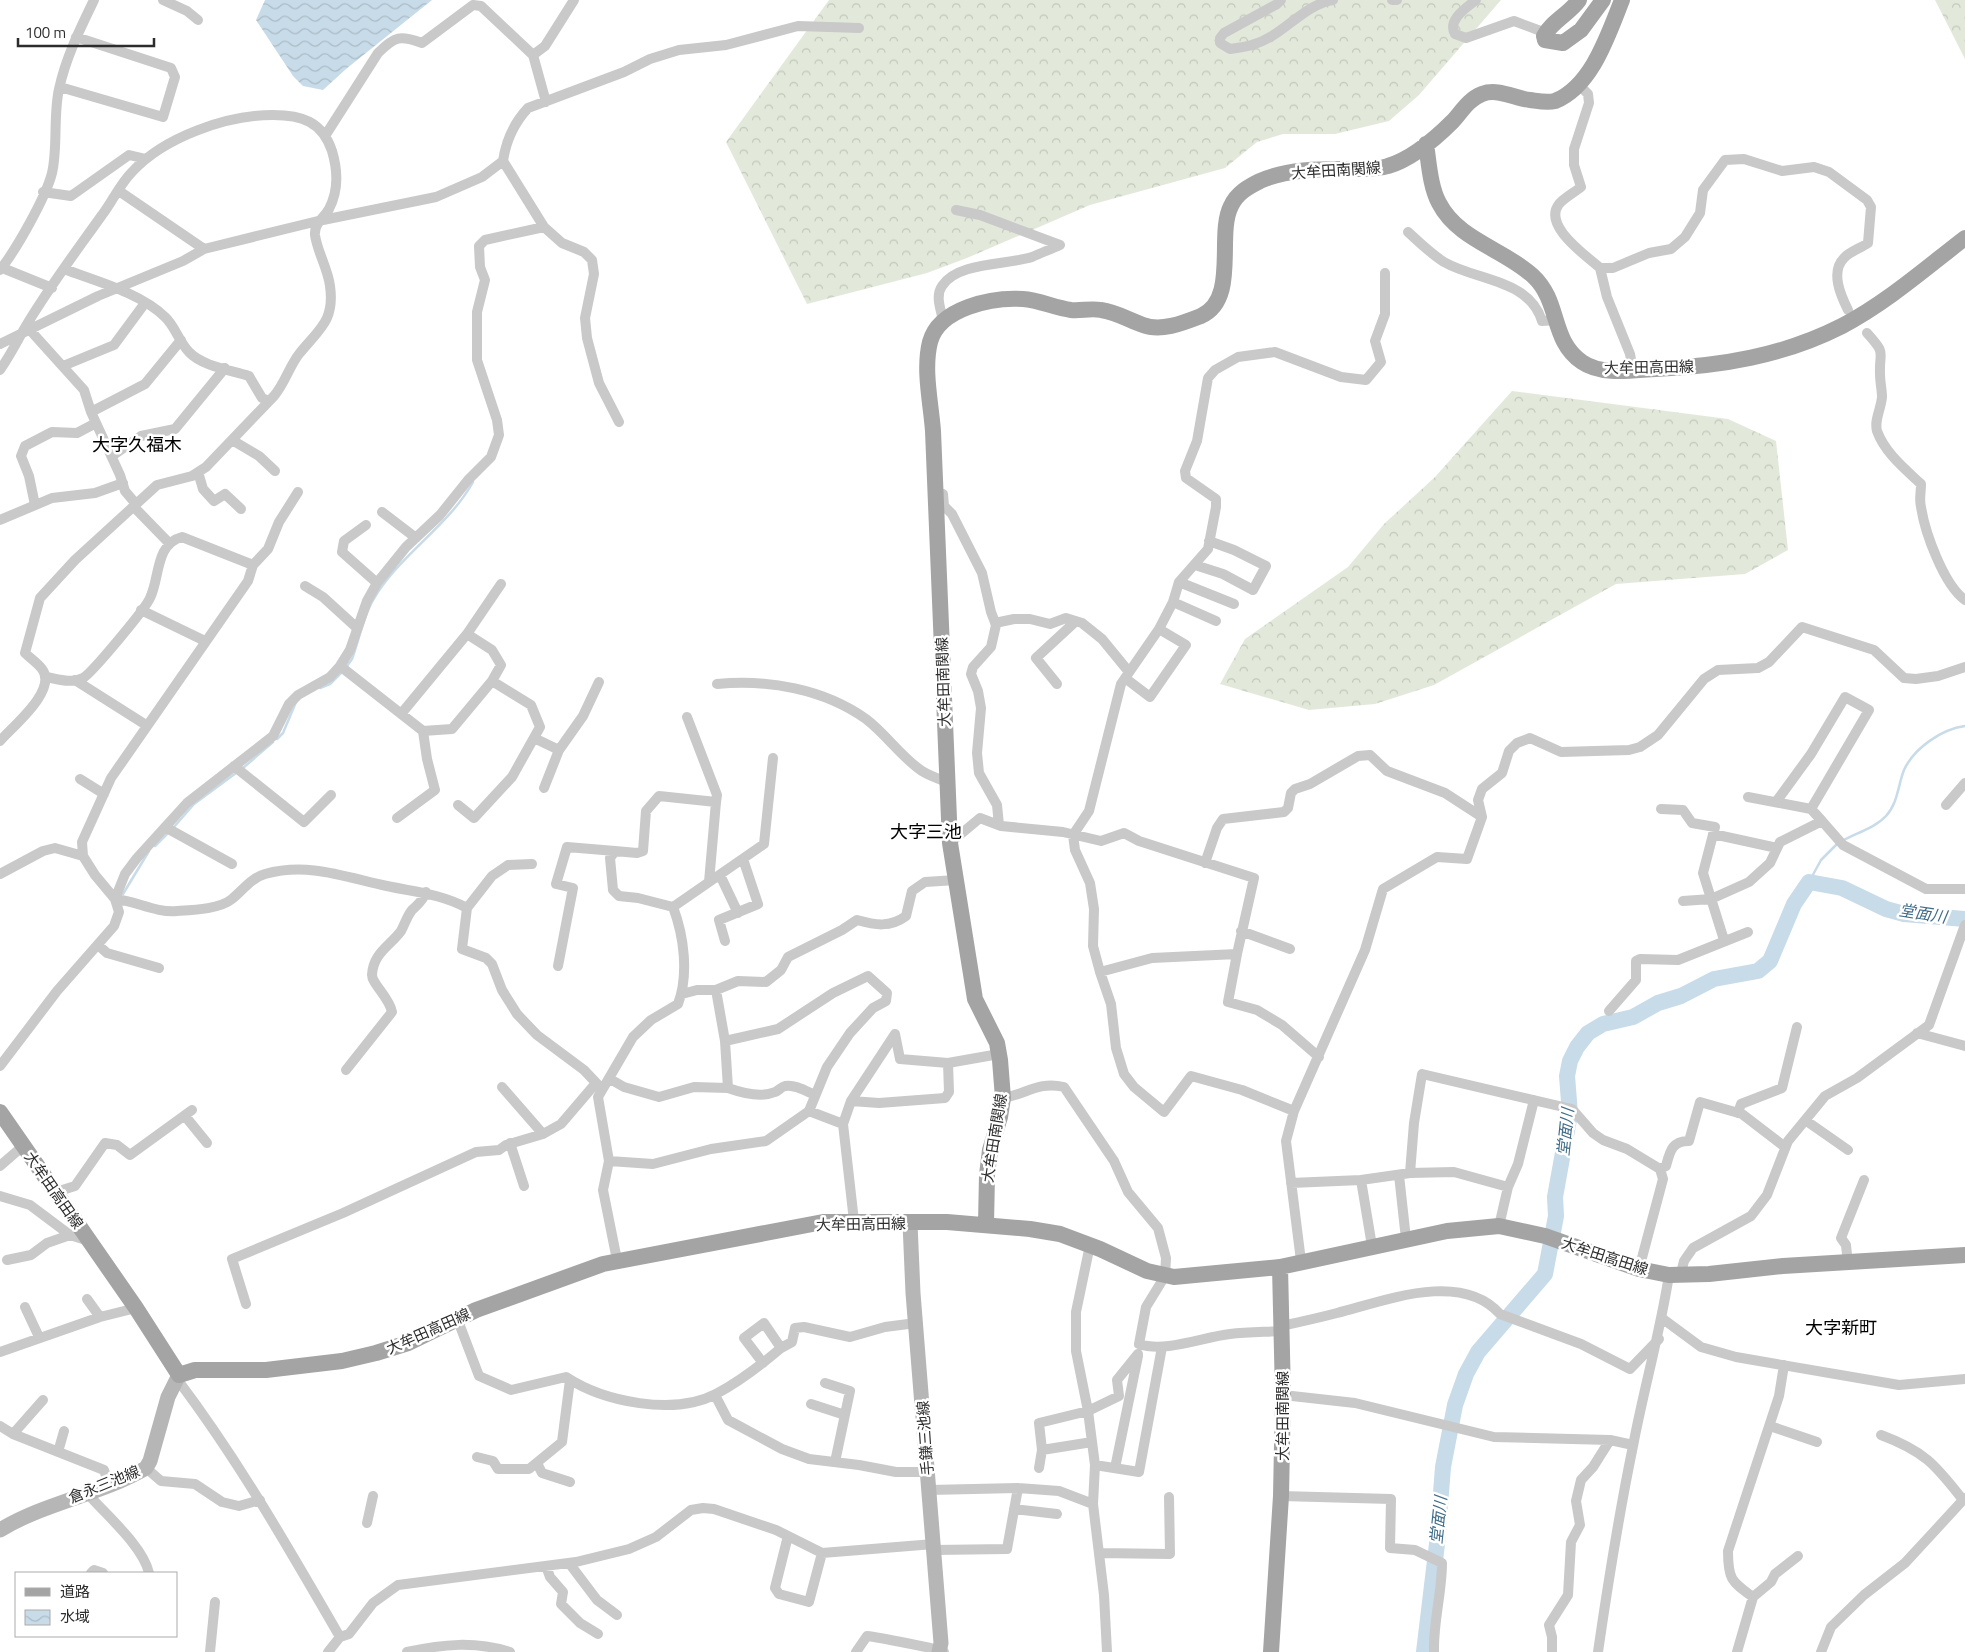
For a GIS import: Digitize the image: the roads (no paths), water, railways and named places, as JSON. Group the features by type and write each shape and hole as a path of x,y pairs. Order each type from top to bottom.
{"main road":[{"path":"1579,0 1573,9 1546,33 1546,40 1563,43 1581,30 1602,0"},
{"name":"大牟田南関線","path":"986,1224 987,1175 990,1150 1000,1117 1003,1098 997,1043 975,998 950,843 935,475 928,357 936,327 943,320 968,308 999,301 1023,299 1071,310 1103,310 1155,328 1189,320 1212,309 1219,293 1226,266 1225,224 1237,196 1247,188 1270,177 1297,172 1387,167 1404,159 1426,144 1451,122 1470,100 1483,94 1494,92 1526,100 1548,102 1555,100 1579,85 1599,53 1622,0"},
{"name":"大牟田高田線","path":"1426,144 1433,186 1438,202 1448,217 1461,230 1524,268 1535,277 1546,291 1562,342 1570,354 1584,364 1598,368 1633,370 1711,366 1746,360 1793,347 1843,326 1914,278 1965,238"},
{"name":"大牟田高田線","path":"0,1112 136,1308 178,1377 186,1371 195,1370 266,1370 342,1361 408,1343 457,1318 575,1273 617,1260 823,1222 947,1222 986,1224"},
{"name":"手鎌三池線","path":"910,1223 941,1651"},
{"path":"986,1224 1060,1234 1090,1245 1147,1271 1165,1276 1190,1277 1280,1267"},
{"name":"大牟田高田線","path":"1280,1267 1447,1231 1499,1226 1552,1238 1639,1269 1675,1274 1709,1274 1783,1266 1848,1264 1965,1255"},
{"name":"大牟田南関線","path":"1271,1652 1281,1496 1283,1396 1280,1267"},
{"name":"倉永三池線","path":"0,1530 27,1515 109,1485 146,1468 150,1461 168,1397 178,1377"}],"street":[{"path":"52,288 1,269 15,250 52,172 56,106 60,87 76,37 94,0"},
{"path":"163,0 187,11 198,20"},
{"path":"533,55 545,46 574,0"},
{"path":"1281,0 1224,33 1220,38 1220,43 1230,49 1255,45 1272,36 1308,10 1325,1 1333,0"},
{"path":"1392,0 1397,0"},
{"path":"1476,0 1463,10 1454,22 1453,30 1455,34 1466,38 1514,21 1546,33"},
{"path":"325,136 334,126 344,104 373,60 388,43 399,37 406,37 422,43 473,5 481,6 533,55 546,102"},
{"path":"619,422 599,383 586,338 585,318 594,274 592,260 584,252 562,242 544,227 503,160 505,147 517,120 528,108 624,72 650,59 678,50 726,45 798,26 859,28"},
{"path":"60,87 163,117 175,77 171,68 76,37"},
{"path":"1579,85 1588,94 1589,103 1574,149 1574,165 1581,188 1558,204 1555,216 1558,228 1564,236 1600,268 1607,297 1630,354 1633,370"},
{"path":"0,370 64,269 131,172 146,159 174,141 221,122 249,115 302,117 317,127 325,136 337,172 337,184 328,210 318,221 315,235 330,284 332,303 328,320 322,330 300,354 284,384 206,467 192,476 157,485 75,560 40,598 25,653 42,669 46,677 42,695 0,741"},
{"path":"43,192 71,196 129,155 146,159"},
{"path":"1600,268 1613,268 1648,253 1671,249 1685,237 1700,213 1704,190 1725,160 1744,159 1782,171 1814,167 1828,172 1868,200 1871,207 1868,243 1844,258 1838,270 1837,281 1848,310"},
{"path":"0,344 115,288 183,261 204,248 318,221 436,197 482,177 503,160"},
{"path":"119,191 204,248"},
{"path":"943,320 938,299 941,287 950,278 962,271 1031,257 1060,245 1013,226 956,210"},
{"path":"115,899 131,866 187,803 273,736 289,704 298,695 330,677 340,666 350,650 367,601 377,583 416,538 440,516 468,480 482,469 490,457 499,435 497,420 477,360 477,312 484,280 480,267 479,246 485,240 544,227"},
{"path":"1408,232 1444,262 1518,290 1530,298 1538,308 1542,321 1556,320"},
{"path":"64,269 115,288 145,303 165,317 188,352 199,360 249,376 262,398 269,401"},
{"path":"1294,1110 1242,1090 1191,1076 1164,1112 1134,1086 1124,1074 1116,1048 1111,1004 1093,946 1094,909 1090,883 1075,850 1073,835 1089,811 1121,684 1159,629 1173,602 1179,582 1208,549 1216,499 1186,478 1185,471 1197,442 1208,378 1215,370 1238,357 1275,352 1341,377 1366,380 1381,362 1375,340 1385,314 1385,273"},
{"path":"63,366 114,345 145,303"},
{"path":"25,331 63,366 84,390 91,412 112,456 125,491 134,505 169,543"},
{"path":"1868,334 1878,346 1882,356 1880,372 1882,398 1876,423 1877,431 1888,451 1921,484 1920,506 1927,533 1949,582 1965,600"},
{"path":"91,412 145,384 181,340"},
{"path":"112,456 141,436 175,429 225,368"},
{"path":"35,505 28,476 20,456 25,446 52,432 77,433 96,423"},
{"path":"232,440 259,456 275,471"},
{"path":"198,472 203,489 214,500 225,494 241,509"},
{"path":"935,475 943,476 944,506 952,514 982,573 991,612 996,623 992,647 972,667 971,674 978,691 981,708 977,753 979,772 997,805 999,825"},
{"path":"0,520 52,498 95,493 123,483"},
{"path":"0,1066 57,990 114,926 119,912 115,899 95,876 83,856 82,842 111,778 146,725 248,581 253,565 268,549 279,522 298,492"},
{"path":"382,512 416,538"},
{"path":"366,525 344,542 342,552 377,583"},
{"path":"46,677 72,682 89,673 150,599 159,562 169,543 182,536 253,565"},
{"path":"1195,565 1222,574 1253,590 1266,566 1234,550 1209,541"},
{"path":"1179,582 1234,604"},
{"path":"401,714 467,634 501,584"},
{"path":"305,586 323,596 357,628"},
{"path":"1173,602 1216,621"},
{"path":"141,610 205,641"},
{"path":"996,623 1014,619 1030,619 1050,624 1066,618 1076,621 1090,628 1102,639 1127,675 1150,697 1186,645 1159,629"},
{"path":"1057,684 1036,658 1076,621"},
{"path":"1301,1261 1286,1141 1294,1110 1319,1057 1364,950 1383,889 1437,857 1467,859 1482,818 1478,800 1482,789 1502,773 1509,751 1517,743 1530,738 1562,752 1629,750 1640,747 1658,735 1704,679 1718,670 1758,668 1769,662 1802,627 1874,650 1904,678 1916,679 1938,676 1965,668"},
{"path":"340,666 423,731 452,729 492,681 501,665 492,650 467,634"},
{"path":"75,680 146,725"},
{"path":"458,805 474,818 512,777 540,726 531,705 492,681"},
{"path":"716,684 745,681 785,686 837,701 867,720 923,771 947,782"},
{"path":"544,788 559,750 582,716 599,682"},
{"path":"1776,802 1811,754 1845,697 1869,710 1811,809"},
{"path":"687,717 716,795 709,882"},
{"path":"397,818 435,790 426,759 423,731"},
{"path":"534,738 559,750"},
{"path":"1205,863 1217,828 1222,820 1284,812 1288,808 1291,793 1295,789 1310,784 1358,756 1370,755 1387,771 1445,793 1482,818"},
{"path":"615,851 610,858 613,890 619,896 638,898 673,907 764,844 773,758"},
{"path":"234,766 304,822 331,795"},
{"path":"80,779 104,794"},
{"path":"1946,805 1965,783"},
{"path":"558,966 572,888 556,884 567,847 637,853 643,851 646,811 659,796 716,802"},
{"path":"1748,797 1811,809 1840,842 1926,889 1965,889"},
{"path":"1661,809 1683,810 1692,823 1715,827 1703,873 1724,940"},
{"path":"950,843 980,818 999,825 1073,835 1101,841 1124,833 1139,841 1254,878 1236,954 1228,1002 1257,1010 1282,1025 1319,1057"},
{"path":"1683,900 1711,899 1755,878 1770,864 1780,842 1822,821"},
{"path":"165,828 232,864"},
{"path":"1713,834 1777,848"},
{"path":"0,874 15,865 55,848 83,856"},
{"path":"725,941 719,920 758,904 743,859"},
{"path":"532,864 508,865 492,876 467,908 462,949 486,958 492,964 502,990 517,1014 537,1035 584,1070 599,1086 598,1097 609,1161 603,1190 617,1260"},
{"path":"115,899 168,912 198,908 231,900 247,884 262,874 287,869 307,868 426,892 452,900 467,908"},
{"path":"720,875 738,913"},
{"path":"682,994 697,990 716,990 738,982 766,982 781,970 788,957 842,930 857,920 879,926 899,922 906,916 912,891 925,882 956,880"},
{"path":"346,1070 392,1012 390,1001 373,982 372,975 380,951 400,932 412,911 423,900 426,892"},
{"path":"246,1304 232,1259 343,1214 476,1152 499,1150 510,1143 543,1134 561,1124 599,1086 610,1080 632,1037 651,1020 678,1004 682,994 685,972 677,917 673,907"},
{"path":"1599,1652 1608,1579 1633,1445 1659,1339 1662,1319 1675,1274 1693,1248 1751,1216 1767,1195 1785,1148 1804,1120 1824,1096 1857,1078 1929,1024 1965,926"},
{"path":"1241,931 1290,949"},
{"path":"1609,1011 1636,980 1636,961 1640,958 1678,960 1748,932"},
{"path":"98,945 107,953 159,968"},
{"path":"1100,972 1152,958 1236,954"},
{"path":"609,1161 653,1164 711,1149 766,1140 810,1111 827,1067 850,1033 873,1008 886,1002 887,993 868,976 832,993 778,1029 725,1041"},
{"path":"716,990 725,1041 728,1088"},
{"path":"1738,1113 1741,1104 1782,1088 1797,1027"},
{"path":"1917,1033 1965,1046"},
{"path":"854,1221 843,1124 851,1101 895,1034 900,1060 948,1062 999,1054"},
{"path":"851,1101 879,1103 945,1098 949,1092 948,1062"},
{"path":"1406,1239 1404,1174 1422,1074 1568,1108 1593,1133 1603,1140 1627,1149 1660,1169 1663,1179 1639,1269"},
{"path":"610,1080 624,1087 659,1097 694,1087 728,1088 749,1094 766,1094 784,1086 795,1087 815,1095"},
{"path":"1003,1098 1016,1096 1034,1087 1050,1084 1064,1088 1114,1161 1128,1192 1158,1228 1166,1258 1165,1276 1146,1307 1115,1468"},
{"path":"502,1087 543,1134"},
{"path":"1499,1226 1508,1187 1518,1164 1534,1100"},
{"path":"1660,1169 1666,1166 1672,1146 1680,1141 1689,1140 1700,1102 1742,1114 1785,1148"},
{"path":"810,1111 843,1124"},
{"path":"56,1192 75,1186 105,1143 117,1145 130,1156 189,1113 207,1143"},
{"path":"1804,1120 1848,1150"},
{"path":"510,1143 524,1186"},
{"path":"0,1166 23,1146"},
{"path":"1291,1183 1361,1180 1404,1174 1454,1172 1508,1187"},
{"path":"1361,1180 1372,1246"},
{"path":"1848,1264 1846,1245 1841,1238 1864,1180"},
{"path":"0,1196 30,1205 70,1235 90,1241"},
{"path":"7,1260 31,1255 47,1243 70,1235"},
{"path":"1090,1245 1076,1312 1076,1351 1088,1411 1095,1465 1093,1504 1107,1652"},
{"path":"1039,1468 1042,1450 1039,1423 1088,1411 1119,1396 1118,1380 1139,1349 1162,1347 1230,1334 1281,1329 1420,1292 1440,1291 1475,1297 1494,1307 1500,1314 1581,1344 1630,1369 1659,1339"},
{"path":"88,1299 100,1317"},
{"path":"25,1307 38,1337"},
{"path":"0,1352 38,1337 100,1317 136,1308"},
{"path":"457,1318 479,1376 512,1390 566,1377 582,1387 639,1404 665,1405 696,1401 715,1395 792,1342 795,1328 804,1327 850,1337 884,1327 916,1323"},
{"path":"1662,1319 1700,1347 1736,1357 1899,1385 1965,1379"},
{"path":"763,1363 744,1338 764,1323 781,1348"},
{"path":"1095,1465 1139,1472 1162,1347"},
{"path":"1753,1597 1732,1582 1728,1564 1728,1550 1770,1426 1779,1396 1784,1365"},
{"path":"178,1377 214,1428 260,1500 340,1637"},
{"path":"477,1457 493,1461 498,1469 508,1470 516,1467 529,1469 562,1442 570,1380"},
{"path":"825,1382 850,1391 835,1462"},
{"path":"715,1395 728,1420 782,1449 809,1459 896,1472 928,1472"},
{"path":"1283,1396 1355,1403 1494,1438 1610,1440 1633,1445"},
{"path":"13,1434 43,1400"},
{"path":"811,1404 845,1415"},
{"path":"0,1426 13,1434 104,1470 109,1485"},
{"path":"1770,1426 1817,1442"},
{"path":"58,1452 64,1430"},
{"path":"1821,1652 1831,1627 1864,1595 1905,1563 1964,1499 1942,1473 1920,1452 1881,1435"},
{"path":"1552,1652 1552,1636 1549,1625 1568,1594 1571,1542 1580,1525 1576,1501 1580,1480 1593,1467 1610,1440"},
{"path":"1042,1450 1092,1442"},
{"path":"537,1462 542,1473 570,1482"},
{"path":"146,1468 161,1481 195,1484 222,1502 239,1506 260,1500"},
{"path":"929,1490 1018,1488 1059,1492 1093,1504"},
{"path":"328,1652 340,1637 348,1634 373,1603 398,1585 546,1566 629,1549 656,1537 691,1510 703,1508 714,1509 788,1536 822,1553 934,1547 1007,1549 1018,1488"},
{"path":"87,1493 135,1547 146,1562 149,1572"},
{"path":"367,1523 373,1496"},
{"path":"1281,1496 1391,1499 1390,1548 1415,1550 1442,1563 1442,1587 1436,1616 1434,1652"},
{"path":"1099,1553 1170,1554 1169,1497"},
{"path":"1014,1509 1057,1514"},
{"path":"788,1536 775,1588 779,1594 809,1602 822,1553"},
{"path":"1737,1652 1753,1597 1771,1582 1775,1574 1798,1556"},
{"path":"569,1562 597,1600 617,1616"},
{"path":"546,1566 550,1577 563,1592 561,1604 580,1622 598,1634"},
{"path":"210,1652 215,1602"},
{"path":"856,1652 867,1636 941,1651"},
{"path":"407,1652 463,1643 492,1646 510,1652"}],"water":[{"path":"265,0 432,0 346,69 323,90 303,86 293,76 256,20"}],"waterway":[{"path":"347,666 352,659 373,600 396,569 463,498 473,482"},
{"path":"320,688 330,684 343,671"},
{"path":"277,739 283,733 296,702"},
{"path":"1842,841 1871,827 1886,816 1895,800 1904,770 1922,747 1938,735 1965,726"},
{"path":"243,768 273,742"},
{"path":"173,828 194,804 236,773"},
{"path":"155,846 169,832"},
{"path":"1809,882 1821,860 1837,844"},
{"path":"123,894 149,851"},
{"name":"堂面川","path":"1424,1652 1437,1544 1443,1467 1455,1405 1466,1374 1478,1352 1545,1274 1556,1216 1555,1197 1570,1114 1567,1076 1570,1061 1577,1047 1588,1033 1603,1024 1633,1017 1658,1003 1681,996 1714,979 1758,971 1770,961 1794,904 1809,882 1842,888 1886,909 1904,914 1965,919"}],"district":[{"name":"大字久福木","path":"137,444"},
{"name":"大字三池","path":"926,831"},
{"name":"大字新町","path":"1841,1327"}]}
